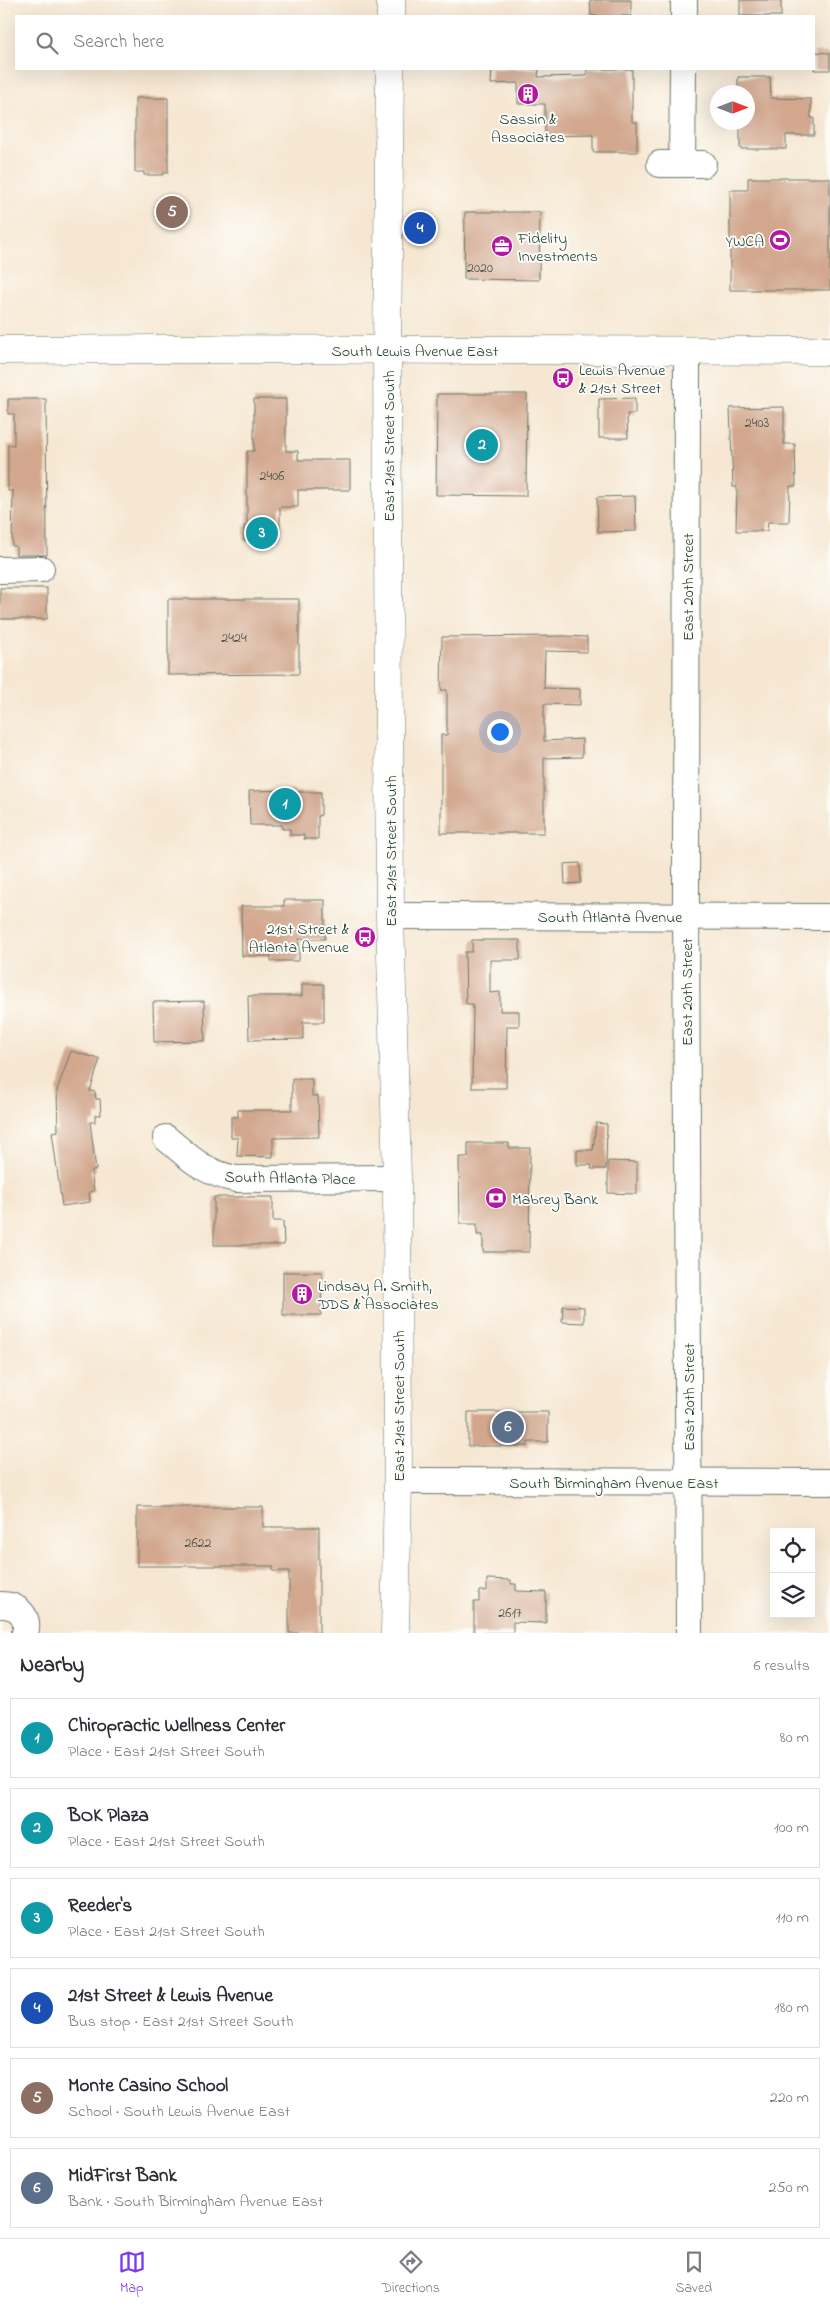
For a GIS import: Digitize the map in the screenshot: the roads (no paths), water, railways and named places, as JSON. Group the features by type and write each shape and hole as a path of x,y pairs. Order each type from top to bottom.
{"main road":[{"path":"391,0 391,15"},
{"name":"East 21st Street South","path":"390,70 387,349 390,916 397,1178 398,1482 395,1633"},
{"name":"South Lewis Avenue East","path":"0,350 830,351"}],"street":[{"path":"684,0 684,15"},
{"path":"682,164 683,70"},
{"name":"East 20th Street","path":"687,351 686,916 689,1633"},
{"path":"0,570 41,569"},
{"name":"South Atlanta Avenue","path":"390,916 830,917"},
{"name":"South Atlanta Place","path":"166,1138 200,1166 218,1176 236,1179 397,1178"},
{"name":"South Birmingham Avenue East","path":"398,1482 830,1482"},
{"path":"0,1605 14,1606 20,1610 26,1624 25,1633"}],"place":[{"name":"Sassin & Associates","path":"528,94"},
{"name":"Monte Casino School","path":"172,212"},
{"name":"21st Street & Lewis Avenue","path":"420,228"},
{"name":"YWCA","path":"780,240"},
{"name":"Fidelity Investments","path":"502,246"},
{"name":"Lewis Avenue & 21st Street","path":"563,378"},
{"name":"BOK Plaza","path":"482,445"},
{"name":"Reeder's","path":"262,533"},
{"name":"Chiropractic Wellness Center","path":"285,804"},
{"name":"21st Street & Atlanta Avenue","path":"365,937"},
{"name":"Mabrey Bank","path":"496,1198"},
{"name":"Lindsay A. Smith, DDS & Associates","path":"302,1294"},
{"name":"MidFirst Bank","path":"508,1427"}]}
